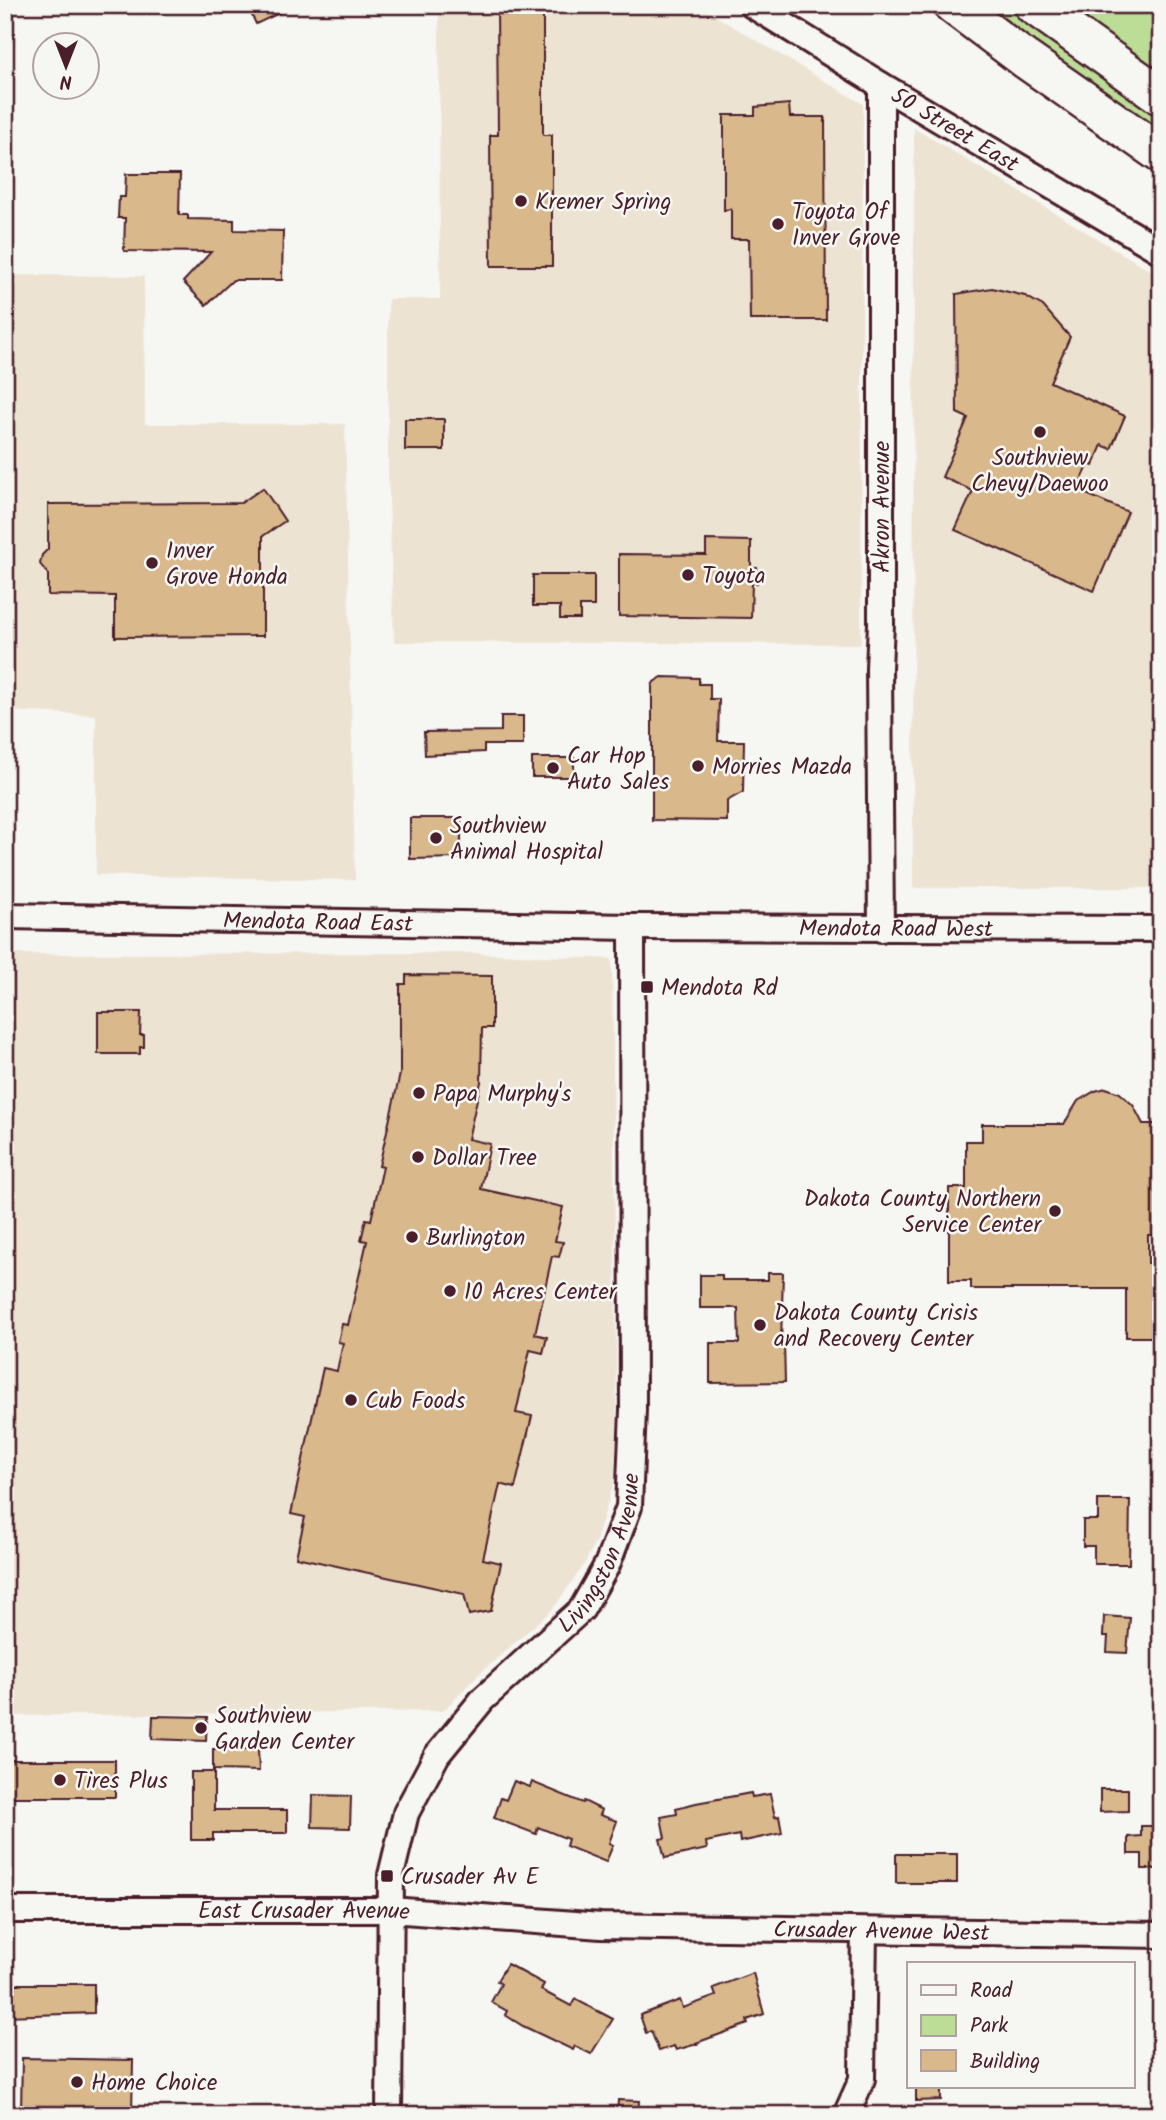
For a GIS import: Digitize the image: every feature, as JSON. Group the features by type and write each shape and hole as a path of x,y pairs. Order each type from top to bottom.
{"highway":[{"path":"937,5 1161,154"},
{"path":"953,5 1087,103"},
{"path":"1033,5 1161,96"}],"street":[{"name":"50 Street East","path":"752,5 1161,251"},
{"name":"Akron Avenue","path":"881,85 881,929"},
{"name":"Mendota Road East","path":"5,916 632,927"},
{"name":"Mendota Road West","path":"632,927 1161,929"},
{"name":"Livingston Avenue","path":"389,2115 391,1875 406,1813 437,1755 483,1699 582,1609 607,1565 629,1507 634,1410 632,927"},
{"name":"East Crusader Avenue","path":"5,1910 391,1910 601,1926"},
{"name":"Crusader Avenue West","path":"601,1926 1161,1936"},
{"path":"846,2115 862,2079 864,1931"}],"shaded area":[{"path":"439,5 697,5 863,104 861,644 394,642 388,469 388,299 440,299"},
{"path":"914,128 1161,277 1161,888 913,888"},
{"path":"5,275 144,276 145,424 345,424 355,880 96,875 96,715 5,711"},
{"name":"10 Acres Center","path":"473,953 612,959 617,1440 614,1482 597,1538 584,1565 552,1610 478,1675 443,1711 5,1716 5,954"}],"green space":[{"path":"975,5 1010,5 1161,112 1161,138"},
{"path":"1064,5 1161,5 1161,74"}],"building":[{"path":"247,5 296,5 256,24"},
{"name":"Kremer Spring","path":"497,5 543,5 543,135 552,135 552,266 491,266 490,135 498,135"},
{"name":"Toyota Of Inver Grove","path":"789,104 790,117 825,117 826,320 750,320 749,239 731,239 731,209 724,210 724,115 755,115 755,107"},
{"path":"126,174 180,174 179,215 188,215 188,219 234,220 234,230 283,231 282,280 233,280 206,305 183,282 211,252 124,251 125,218 118,218 119,197 125,197"},
{"name":"Southview Chevy/Daewoo","path":"992,288 1025,296 1043,306 1070,337 1050,382 1125,416 1111,449 1102,445 1093,466 1089,464 1077,490 1128,512 1094,591 955,530 973,491 942,477 968,418 957,413 956,294"},
{"path":"405,419 444,419 444,450 405,450"},
{"name":"Inver Grove Honda","path":"263,488 285,521 263,536 263,636 115,637 115,596 48,595 48,574 40,564 42,555 48,549 48,504 241,503"},
{"name":"Toyota","path":"706,540 751,541 751,568 757,568 757,583 752,582 751,618 619,616 619,554 706,555"},
{"path":"533,575 594,575 594,606 580,606 580,619 560,619 560,606 533,606"},
{"name":"Morries Mazda","path":"662,677 699,678 699,684 710,684 710,699 719,699 718,741 744,741 743,792 727,801 727,821 652,820 652,686"},
{"path":"501,716 523,716 523,745 484,745 484,752 425,755 424,732 501,731"},
{"name":"Car Hop Auto Sales","path":"532,758 574,758 574,777 532,777"},
{"name":"Southview Animal Hospital","path":"410,818 461,818 461,858 410,859"},
{"name":"10 Acres Center","path":"406,975 492,976 492,1028 482,1028 481,1082 468,1139 490,1144 481,1189 563,1207 555,1241 563,1242 559,1257 552,1256 535,1334 547,1337 543,1353 530,1350 516,1413 532,1416 515,1488 500,1484 483,1559 501,1563 491,1611 469,1615 464,1594 296,1557 305,1517 291,1514 323,1368 337,1371 343,1343 338,1342 342,1324 348,1325 367,1241 361,1240 366,1219 371,1220 383,1167 379,1166 400,1074 400,984 406,984"},
{"path":"98,1012 141,1012 140,1035 144,1035 144,1047 140,1047 140,1054 98,1054"},
{"name":"Dakota County Northern Service Center","path":"1106,1088 1120,1093 1133,1105 1143,1124 1161,1124 1161,1235 1148,1235 1148,1263 1159,1263 1161,1330 1158,1330 1158,1337 1126,1337 1126,1289 971,1289 971,1281 949,1281 949,1188 966,1188 966,1141 982,1141 982,1124 1064,1124 1078,1101"},
{"name":"Dakota County Crisis and Recovery Center","path":"768,1273 783,1273 781,1343 784,1342 785,1382 710,1383 710,1343 739,1343 738,1308 700,1308 700,1275 722,1275 722,1280 768,1280"},
{"path":"1098,1500 1130,1500 1129,1564 1094,1564 1094,1546 1083,1546 1083,1520 1098,1520"},
{"path":"1104,1616 1130,1618 1127,1653 1107,1652 1108,1636 1103,1636"},
{"path":"153,1716 207,1717 206,1741 152,1739"},
{"path":"213,1749 258,1749 259,1771 213,1770"},
{"name":"Tires Plus","path":"5,1760 115,1760 115,1797 5,1797"},
{"path":"191,1772 214,1772 214,1810 287,1810 287,1833 213,1833 213,1840 191,1840"},
{"path":"514,1781 530,1787 532,1782 583,1803 584,1801 602,1810 600,1815 617,1821 609,1843 613,1845 606,1862 566,1846 568,1839 538,1827 536,1834 494,1818 501,1798 506,1800"},
{"path":"1100,1789 1128,1789 1128,1811 1100,1812"},
{"path":"751,1793 752,1797 770,1794 775,1817 779,1816 782,1833 740,1842 739,1835 706,1842 707,1849 665,1858 660,1839 665,1838 661,1817 677,1814 676,1808"},
{"name":"Southview Garden Center","path":"313,1795 351,1796 350,1828 312,1827"},
{"path":"1141,1826 1161,1826 1161,1869 1142,1869 1142,1854 1128,1854 1128,1837 1141,1836"},
{"path":"896,1854 957,1854 957,1883 896,1883"},
{"path":"507,1964 544,1984 541,1990 571,2006 575,1999 613,2019 591,2054 575,2046 573,2050 523,2026 505,2015 507,2011 491,2002 501,1984 497,1981"},
{"path":"753,1973 764,2014 747,2020 748,2024 676,2050 674,2046 659,2051 651,2031 646,2033 640,2015 680,2000 683,2008 716,1996 713,1988"},
{"path":"5,1984 94,1984 94,2013 5,2016"},
{"name":"Home Choice","path":"22,2058 133,2060 132,2115 31,2115 28,2111 21,2111"},
{"path":"916,2088 941,2088 941,2100 916,2101"},
{"path":"618,2100 639,2101 638,2115 617,2115"}],"place":[{"name":"Kremer Spring","path":"521,201"},
{"name":"Toyota Of Inver Grove","path":"778,224"},
{"name":"Southview Chevy/Daewoo","path":"1040,432"},
{"name":"Inver Grove Honda","path":"152,563"},
{"name":"Toyota","path":"688,575"},
{"name":"Morries Mazda","path":"698,766"},
{"name":"Car Hop Auto Sales","path":"553,768"},
{"name":"Southview Animal Hospital","path":"436,838"},
{"name":"Mendota Rd","path":"647,987"},
{"name":"Papa Murphy's","path":"419,1093"},
{"name":"Dollar Tree","path":"418,1157"},
{"name":"Dakota County Northern Service Center","path":"1055,1211"},
{"name":"Burlington","path":"412,1237"},
{"name":"10 Acres Center","path":"450,1291"},
{"name":"Dakota County Crisis and Recovery Center","path":"760,1325"},
{"name":"Cub Foods","path":"351,1400"},
{"name":"Southview Garden Center","path":"201,1728"},
{"name":"Tires Plus","path":"60,1780"},
{"name":"Crusader Av E","path":"387,1876"},
{"name":"Home Choice","path":"77,2082"}]}
